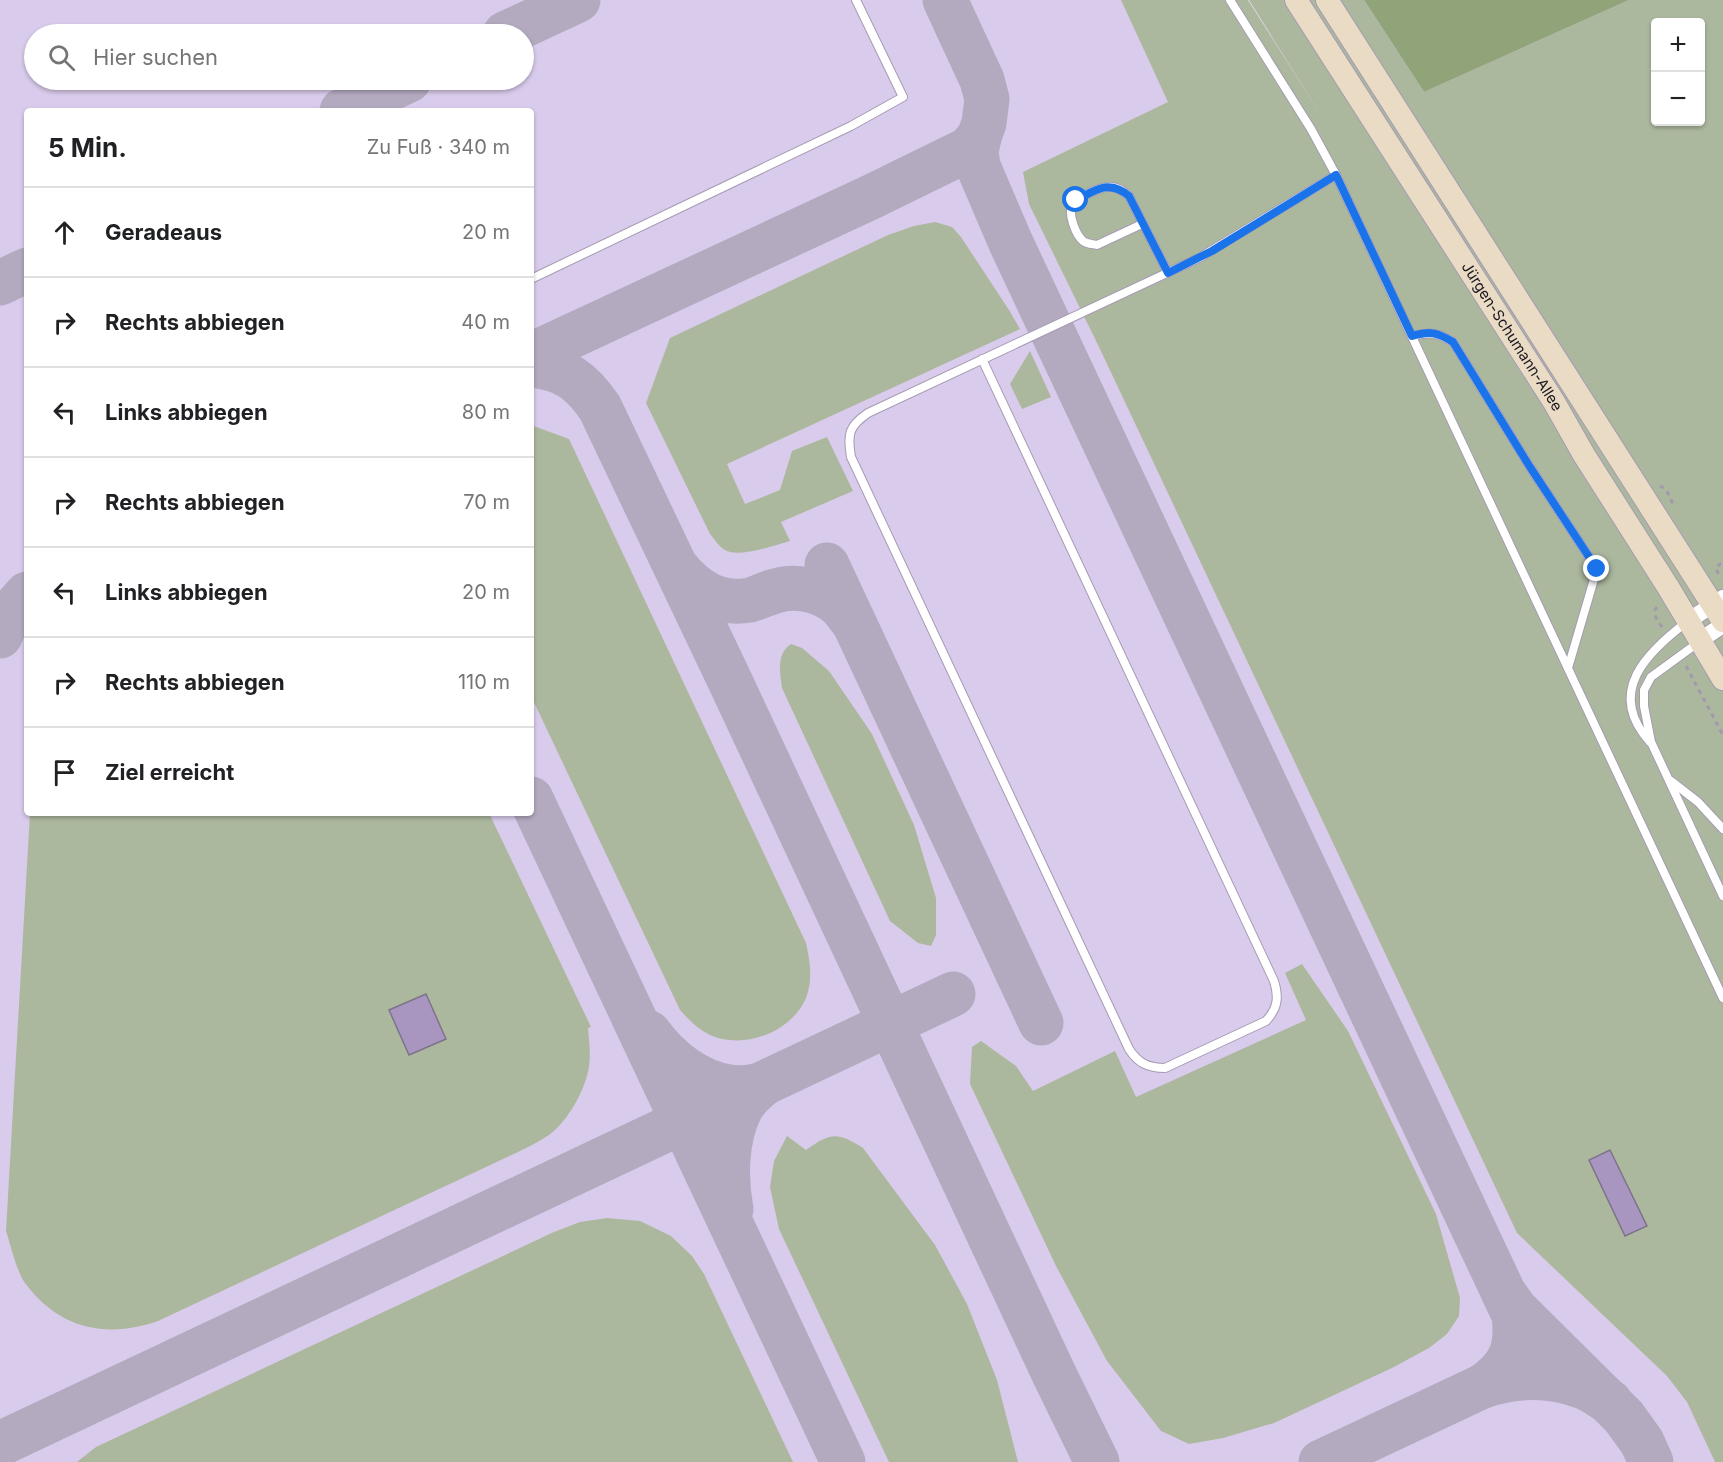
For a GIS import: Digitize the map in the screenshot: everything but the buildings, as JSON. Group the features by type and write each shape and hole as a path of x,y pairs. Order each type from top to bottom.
{"street":[{"name":"Jürgen-Schumann-Allee","path":"1296,0 1554,402 1584,455 1723,679"},
{"name":"Jürgen-Schumann-Allee","path":"1327,0 1720,612"},
{"path":"1688,621 1720,612"},
{"path":"1700,641 1720,612"}],"lane":[{"path":"534,278 851,126 903,97 856,0"},
{"path":"1230,0 1311,129 1336,175 1723,998"},
{"path":"982,359 1278,992 1273,1013 1266,1021 1165,1068 1144,1065 1129,1049 851,457 848,441 850,430 856,421 868,413 982,359 1168,273 1212,251 1336,175"},
{"path":"1143,224 1097,245 1090,244 1083,241 1078,233 1073,220 1072,206 1076,200 1101,188 1112,186 1122,190 1129,196 1168,273"},
{"path":"1412,336 1427,332 1443,336 1453,342 1530,467 1597,569 1568,668"},
{"path":"1651,742 1638,729 1631,709 1636,674 1649,655 1668,636 1688,621"},
{"path":"1700,641 1651,677 1644,690 1644,706 1651,742 1723,896"},
{"path":"1669,778 1698,802 1723,829"}],"path":[{"path":"1719,579 1716,567 1723,562"}],"shaded area":[{"path":"0,0 1245,0 1723,1462 0,1462"}],"green space":[{"path":"1121,0 1248,0 1322,117 1249,0 1364,0 1424,92 1629,0 1723,0 1723,1462 1715,1462 1687,1402 1667,1376 1517,1233 1099,347 1029,204 1023,172 1168,102"},
{"path":"1364,0 1629,0 1424,92"},
{"path":"935,222 952,227 961,237 1020,329 727,464 745,504 780,490 792,451 827,437 853,491 781,522 790,541 749,552 724,550 710,534 646,403 670,338 888,235"},
{"path":"1030,351 1051,397 1022,409 1010,384"},
{"path":"534,426 569,439 806,943 810,977 806,998 789,1021 764,1036 736,1040 721,1039 700,1029 680,1010 534,702"},
{"path":"791,644 802,648 829,671 872,734 914,825 936,898 936,935 931,946 918,943 890,921 782,688 781,658"},
{"path":"30,816 490,816 591,1027 588,1028 590,1052 584,1085 563,1122 549,1135 520,1151 158,1321 139,1326 102,1329 68,1320 53,1311 38,1299 22,1278 6,1231"},
{"path":"1302,964 1348,1031 1436,1214 1460,1298 1459,1316 1447,1334 1429,1348 1392,1368 1274,1423 1223,1438 1189,1444 1161,1431 1107,1361 1056,1266 970,1084 972,1047 981,1041 1016,1066 1033,1091 1115,1051 1136,1097 1306,1020 1285,973"},
{"path":"787,1136 806,1150 834,1136 847,1139 863,1148 935,1245 967,1304 997,1380 1018,1462 889,1462 779,1229 770,1187 774,1161"},
{"path":"607,1218 640,1221 671,1236 692,1256 704,1274 793,1462 77,1462 96,1447 554,1232 580,1222"}],"taxiway":[{"path":"526,24 578,0"},
{"path":"534,354 969,149 979,137 984,123 987,99 982,80 945,0"},
{"path":"348,108 387,90"},
{"path":"979,137 976,152 978,166 1010,241 1514,1315 1515,1337 1511,1356 1500,1372 1483,1386"},
{"path":"0,283 24,271"},
{"path":"534,366 553,369 579,383 600,408 1097,1462"},
{"path":"827,565 1041,1023"},
{"path":"677,568 700,590 728,601 750,600 789,588 806,589 831,599 853,622"},
{"path":"0,636 10,613 24,597"},
{"path":"534,805 843,1462"},
{"path":"0,1444 953,994"},
{"path":"649,1033 665,1052 694,1075 733,1088 762,1085 742,1106 735,1121 728,1159 731,1209"},
{"path":"1506,1296 1516,1310 1624,1417 1642,1442 1651,1462"},
{"path":"1321,1462 1495,1382 1532,1377 1556,1379 1585,1387 1610,1402"}],"route":[{"path":"1076,200 1101,188 1112,186 1122,190 1129,196 1168,273 1212,251 1336,175 1412,336 1427,332 1443,336 1453,342 1530,467 1597,569"}]}
